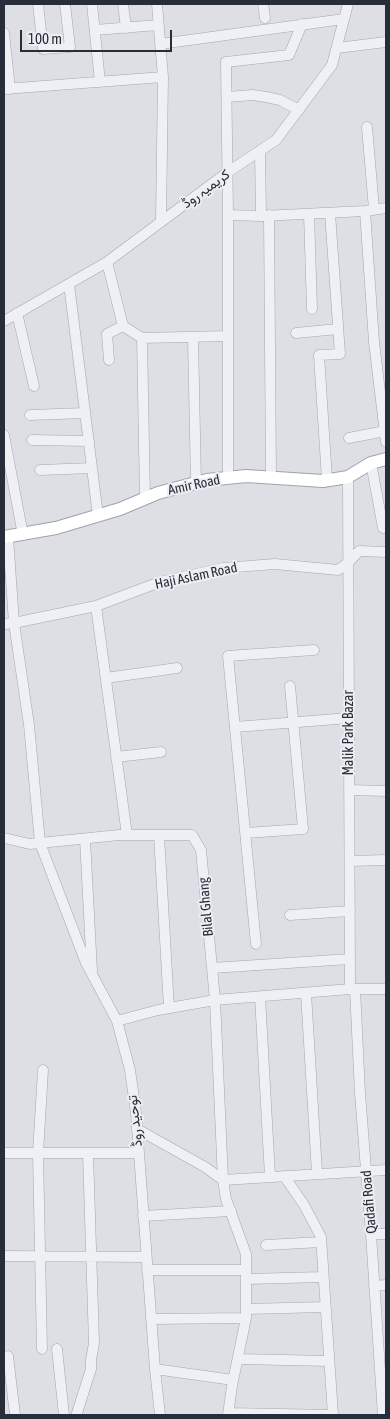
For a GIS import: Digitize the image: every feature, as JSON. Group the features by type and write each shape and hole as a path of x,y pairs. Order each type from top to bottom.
{"main road":[{"name":"Amir Road","path":"6,537 56,528 120,509 158,493 196,483 246,476 327,480 348,477 371,463 386,459"}],"street":[{"path":"38,4 43,49 70,47 65,4"},
{"path":"92,4 100,82"},
{"path":"124,4 126,28"},
{"path":"157,4 163,77 161,222"},
{"path":"263,4 264,18"},
{"name":"کریمیہ روڈ","path":"4,321 107,262 228,172 276,140 332,65 348,4"},
{"path":"160,44 344,19"},
{"path":"228,478 226,62 288,55 302,24"},
{"path":"95,30 158,25"},
{"path":"4,33 7,89 163,77"},
{"path":"336,48 386,42"},
{"path":"227,97 253,95 266,97 280,100 299,110"},
{"path":"349,438 386,436 383,388 374,342 366,126"},
{"path":"260,150 265,216 271,478"},
{"path":"228,215 265,216 386,208"},
{"path":"327,480 318,355 340,354 330,212"},
{"path":"309,214 312,309"},
{"path":"107,262 123,326 142,338 228,336"},
{"path":"69,284 98,516"},
{"path":"17,313 34,386"},
{"path":"109,360 107,334 123,326"},
{"path":"296,334 338,329"},
{"path":"142,338 145,498"},
{"path":"193,338 196,483"},
{"path":"30,415 85,413"},
{"path":"4,435 23,535"},
{"path":"32,440 89,441"},
{"path":"371,463 383,528"},
{"path":"40,470 92,468"},
{"name":"Malik Park Bazar","path":"348,477 350,959 352,989"},
{"name":"توحید روڈ","path":"6,537 9,624 29,725 40,843 86,963 117,1021 130,1070 137,1129 160,1415"},
{"name":"Haji Aslam Road","path":"9,624 96,606 160,582 223,568 275,564 338,570 359,551 386,552"},
{"path":"96,606 127,835"},
{"path":"256,944 228,656 314,650"},
{"path":"106,678 177,668"},
{"path":"246,833 303,829 290,686"},
{"path":"235,728 349,718"},
{"path":"116,757 161,752"},
{"path":"350,790 386,792"},
{"name":"Bilal Ghang","path":"4,838 30,844 127,835 192,835 201,850 215,1000 223,1180 226,1199 246,1254 246,1314 228,1414"},
{"path":"159,835 169,1008"},
{"path":"85,838 92,974"},
{"path":"350,861 386,860"},
{"path":"290,915 350,911"},
{"path":"212,968 350,959"},
{"path":"117,1021 169,1008 215,1000 386,988"},
{"name":"Qadafi Road","path":"352,989 374,1286 382,1339 383,1415"},
{"path":"306,993 318,1173"},
{"path":"260,997 270,1176"},
{"path":"42,1349 38,1153 43,1070"},
{"path":"137,1129 205,1167 223,1180 386,1170"},
{"path":"4,1153 138,1153"},
{"path":"77,1413 91,1369 94,1343 88,1153"},
{"path":"228,1414 332,1415 321,1237 304,1205 284,1176"},
{"path":"143,1216 230,1211"},
{"path":"371,1234 386,1234"},
{"path":"266,1245 321,1242"},
{"path":"4,1256 146,1257"},
{"path":"147,1270 323,1277"},
{"path":"374,1286 386,1285"},
{"path":"151,1319 246,1314 325,1307"},
{"path":"58,1349 64,1415"},
{"path":"4,1356 8,1356 15,1415"},
{"path":"238,1359 329,1361"},
{"path":"155,1368 233,1380"}]}
